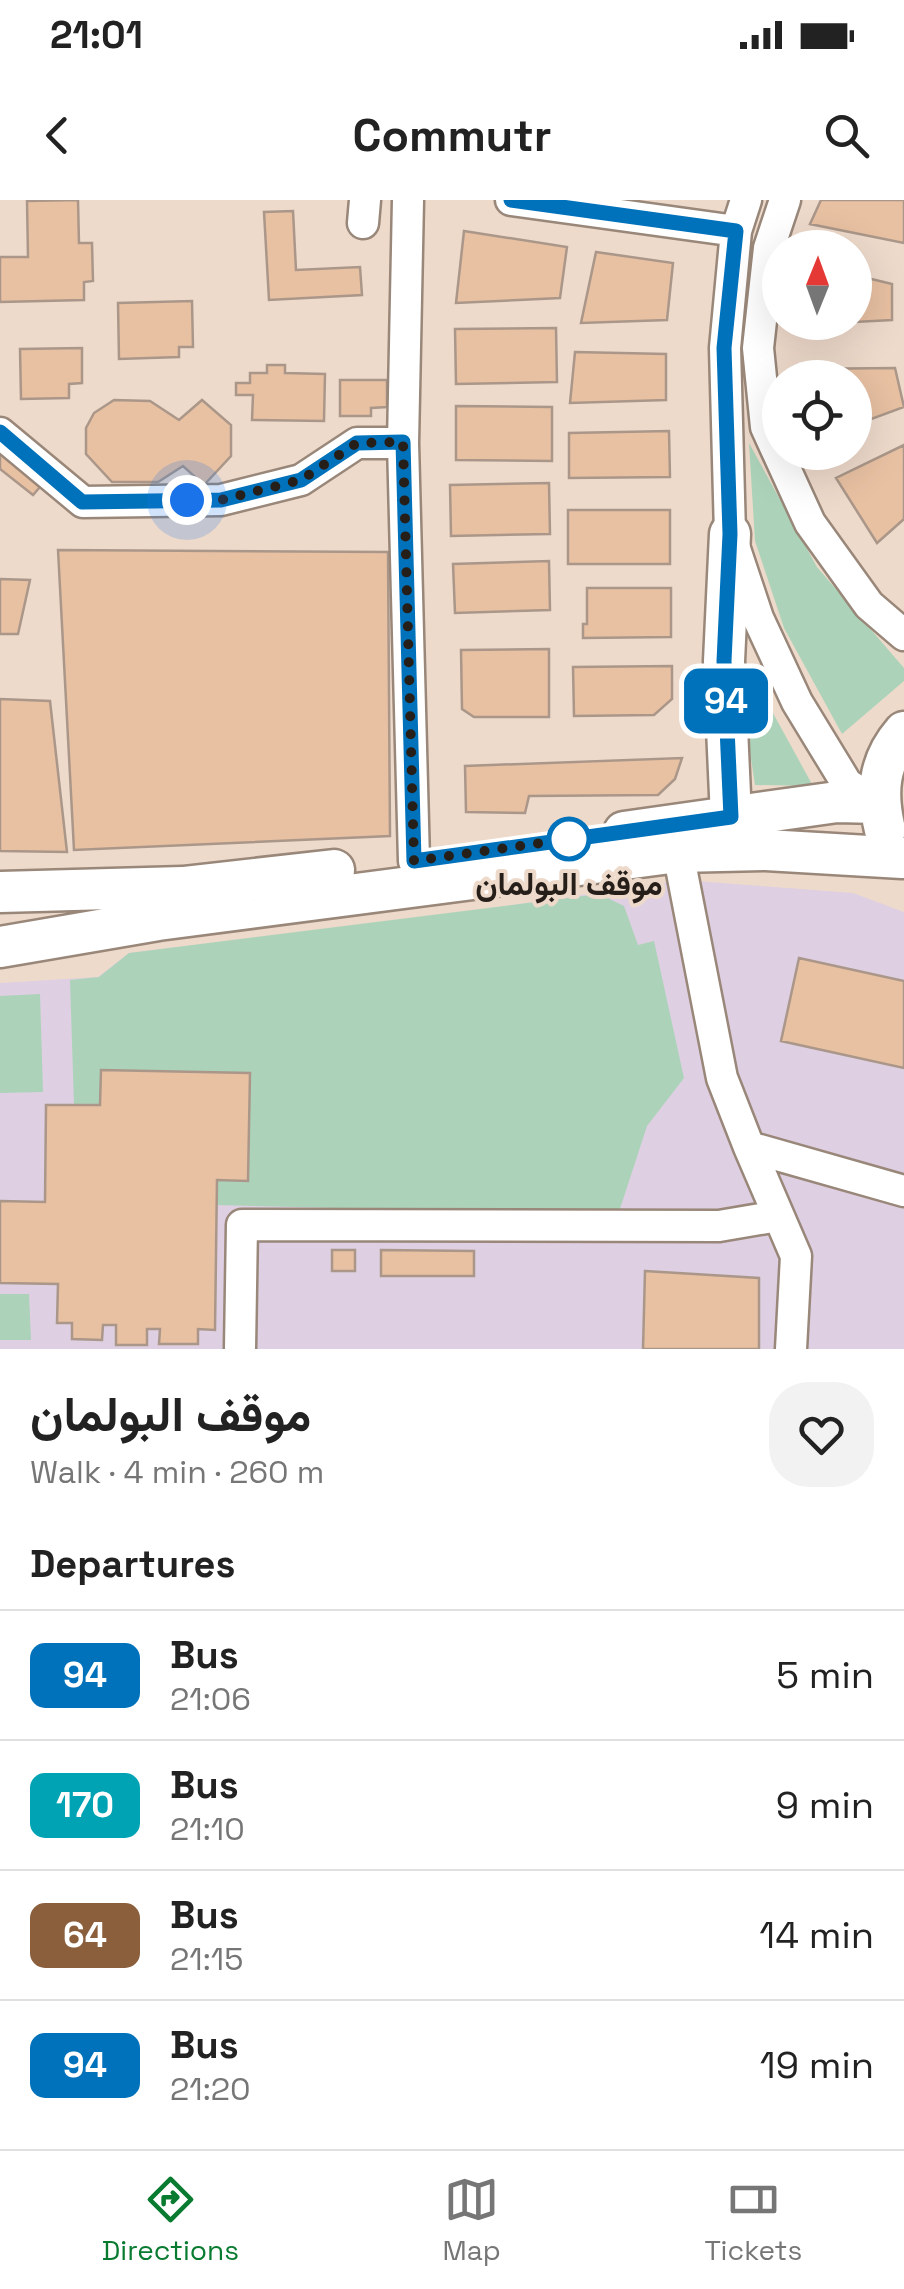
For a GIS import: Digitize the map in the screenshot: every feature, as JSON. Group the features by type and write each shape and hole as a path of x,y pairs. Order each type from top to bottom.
{"main road":[{"path":"730,534 724,661 731,817"},
{"path":"903,859 886,832 878,803 880,774 892,746 904,732"},
{"path":"0,892 183,887 414,861 837,802 878,803"},
{"path":"0,947 158,920 678,852 766,850 903,859"}],"street":[{"path":"408,200 403,442 414,861"},
{"path":"511,200 736,231"},
{"path":"746,200 736,231 724,348 730,534 758,618 798,702 846,784 878,803"},
{"path":"785,200 769,248 758,348 766,427 810,524 869,606 904,635"},
{"path":"0,432 82,502 221,500 301,480 357,443 403,442"},
{"path":"678,852 722,1078 796,1256 791,1349"},
{"path":"748,1146 904,1191"},
{"path":"240,1349 242,1224 719,1226 778,1216"}],"shaded area":[{"path":"683,880 853,893 904,912 904,1349 0,1349 0,983 98,977 129,953 424,918"}],"green space":[{"path":"749,443 817,567 904,668 904,681 842,734 784,628 755,541"},
{"path":"733,640 813,786 755,785"},
{"path":"599,894 624,906 638,945 654,941 684,1078 647,1126 618,1215 216,1205 217,1180 248,1180 250,1073 101,1070 100,1105 74,1105 70,980 99,977 129,953"},
{"path":"40,994 43,1092 0,1093 0,996"},
{"path":"0,1294 29,1294 31,1340 0,1340"}],"building":[{"path":"78,200 79,243 92,243 93,281 84,282 84,300 0,302 0,257 28,257 27,201"},
{"path":"821,200 904,200 904,243 872,237 872,230 840,230 810,224"},
{"path":"293,211 296,270 360,267 362,295 269,300 264,212"},
{"path":"464,231 567,247 560,298 456,303"},
{"path":"596,252 673,263 667,320 581,323"},
{"path":"872,279 892,284 892,320 872,321"},
{"path":"192,301 193,347 179,347 179,357 119,359 118,303"},
{"path":"556,328 557,382 456,384 455,329"},
{"path":"82,348 82,383 69,384 69,398 21,399 20,349"},
{"path":"575,352 666,354 666,400 570,403"},
{"path":"267,365 285,365 285,373 325,374 324,421 252,420 253,395 236,395 236,383 250,383 250,373 267,373"},
{"path":"872,368 895,368 904,407 872,419"},
{"path":"340,380 387,380 387,407 371,408 371,416 340,416"},
{"path":"114,400 150,401 179,420 202,400 231,425 231,456 204,485 183,466 158,482 112,482 86,454 86,428 94,413"},
{"path":"456,406 552,407 552,461 456,460"},
{"path":"669,431 670,477 569,478 569,433"},
{"path":"0,443 46,480 33,495 0,469"},
{"path":"904,445 904,519 877,543 836,478 852,470 872,470 872,461"},
{"path":"549,483 550,534 451,536 450,485"},
{"path":"568,510 670,510 670,564 568,564"},
{"path":"58,550 388,552 390,836 74,850"},
{"path":"549,561 550,610 455,613 453,564"},
{"path":"0,579 30,580 18,634 0,634"},
{"path":"587,588 671,588 671,637 583,638"},
{"path":"549,649 549,717 474,717 462,709 461,650"},
{"path":"672,666 672,699 654,715 574,716 573,667"},
{"path":"0,699 50,701 67,852 0,851"},
{"path":"682,758 675,779 658,795 529,796 525,813 466,812 465,766"},
{"path":"799,958 904,981 904,1068 781,1041"},
{"path":"101,1070 250,1073 248,1181 217,1180 215,1330 198,1329 198,1344 159,1344 160,1329 147,1329 147,1345 116,1345 116,1325 103,1325 102,1340 72,1339 72,1323 57,1323 58,1284 0,1283 0,1201 45,1202 46,1105 100,1105"},
{"path":"332,1250 355,1250 355,1271 332,1271"},
{"path":"381,1250 474,1251 474,1276 381,1276"},
{"path":"645,1271 759,1278 759,1349 643,1349"}],"bus line":[{"name":"94","path":"0,432 82,502 221,500 301,480 357,443 403,442 414,861 731,817 724,661 730,534 724,348 736,231 511,200"}],"place":[{"name":"موقف البولمان","path":"569,839"}],"route":[{"path":"187,500 221,500 301,480 357,443 403,442 414,861 569,839"}]}
